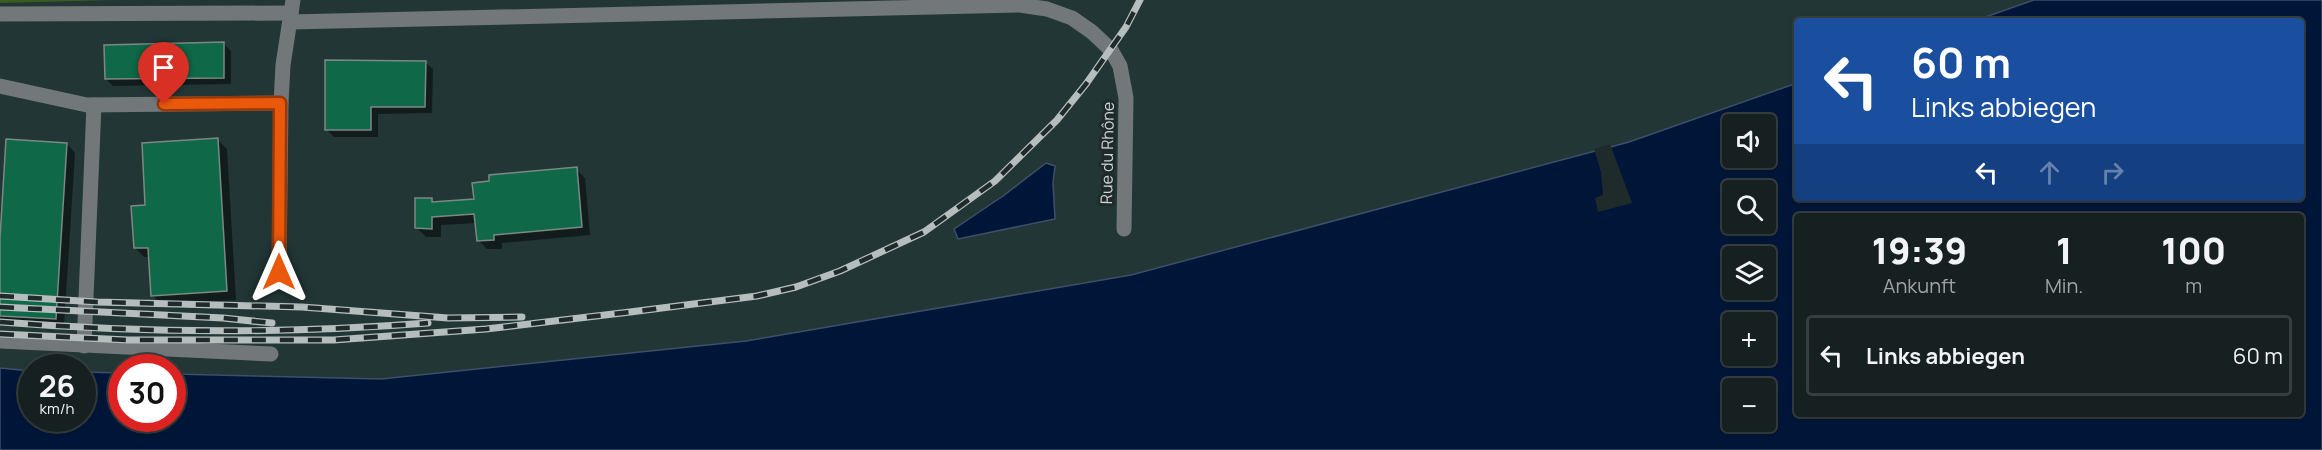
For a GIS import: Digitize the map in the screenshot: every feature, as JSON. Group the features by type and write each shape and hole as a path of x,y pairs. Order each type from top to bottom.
{"street":[{"name":"Rue du Rhône","path":"0,14 1020,5 1047,9 1072,18 1092,32 1111,50 1120,66 1126,98 1124,229"},
{"path":"279,272 280,103 291,12"},
{"path":"0,86 94,105 280,103"},
{"path":"84,346 94,105"},
{"path":"0,341 271,354"}],"shaded area":[{"path":"0,0 2034,0 1983,18 1794,18 1794,84 1629,142 1131,275 746,341 381,379 186,374 186,354 108,354 108,373 96,372 96,354 18,354 18,370 0,368"}],"green space":[{"path":"0,0 114,0 0,3"}],"water":[{"path":"2034,0 2322,0 2322,450 0,450 0,368 18,370 18,432 96,432 96,372 108,373 108,432 186,432 186,374 381,379 746,341 1131,275 1629,142 1794,84 1794,201 2304,201 2304,18 1983,18"},
{"path":"1046,163 1055,166 1053,183 1055,219 958,239 954,229"}],"pier":[{"path":"1610,144 1632,203 1598,212 1595,198 1603,195 1601,172 1594,149"}],"building":[{"path":"224,42 224,78 105,79 104,45"},
{"path":"325,60 426,61 425,107 371,107 371,130 325,130"},
{"path":"218,138 227,291 151,296 148,248 134,248 131,206 145,205 142,143"},
{"path":"6,139 67,143 56,319 0,316 0,238"},
{"path":"577,167 582,227 494,235 494,240 477,241 474,214 432,217 432,229 415,228 415,198 432,198 432,202 474,199 472,183 489,181 489,175"}],"railway":[{"path":"0,334 128,340 334,340 486,329 757,296 796,287 840,271 924,232 995,181 1057,120 1086,84 1126,27 1140,0"},
{"path":"0,296 97,302 302,307 448,318 522,317"},
{"path":"0,307 223,318 272,323"},
{"path":"0,322 214,331 375,327 428,323"}],"route":[{"path":"164,104 280,103 279,272"}]}
